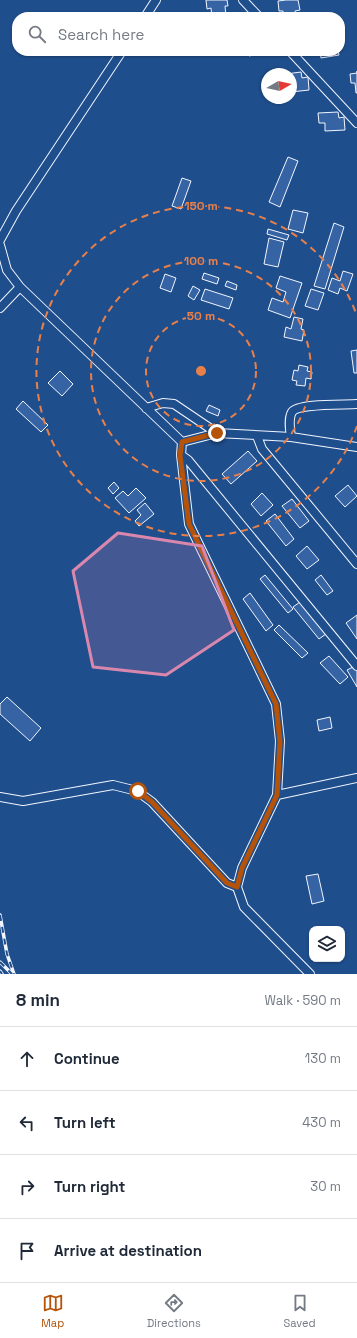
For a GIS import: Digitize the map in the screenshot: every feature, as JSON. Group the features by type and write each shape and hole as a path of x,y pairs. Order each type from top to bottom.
{"street":[{"path":"148,12 156,0"},
{"path":"243,0 254,12"},
{"path":"0,240 16,211 119,56"},
{"path":"295,56 357,123"},
{"path":"0,245 6,270 20,287 182,442"},
{"path":"0,308 20,287"},
{"path":"146,408 162,404 174,404 217,433"},
{"path":"291,437 290,419 295,410 304,407 357,404"},
{"path":"182,442 217,433 291,437 357,446"},
{"path":"257,436 262,449 357,564"},
{"path":"182,442 180,455 189,524 276,704 280,742 277,795 242,868 237,887 244,907 310,974"},
{"path":"180,455 188,460 357,666"},
{"path":"277,795 357,778"},
{"path":"0,797 23,801 113,785 138,791 152,802 227,883 237,887"}],"highlighted area":[{"path":"118,533 202,546 234,630 166,675 93,667 73,571"}],"building":[{"path":"206,0 227,0 228,6 225,6 226,12 211,12 211,8 207,9"},
{"path":"298,0 300,10 295,12 279,11 278,1"},
{"path":"321,56 333,56 321,58"},
{"path":"301,72 302,78 308,77 309,90 297,91 297,73"},
{"path":"357,73 356,93 355,83 351,83 350,74"},
{"path":"338,112 339,118 344,117 345,130 325,131 325,123 319,123 318,113"},
{"path":"288,157 298,161 280,207 269,202"},
{"path":"182,178 191,181 181,209 172,206"},
{"path":"293,210 308,213 303,233 288,229"},
{"path":"334,223 344,227 325,289 314,286"},
{"path":"268,229 289,235 287,240 267,234"},
{"path":"269,238 284,242 278,267 264,264"},
{"path":"343,271 353,274 347,291 340,288 338,294 328,290 332,278 340,281"},
{"path":"204,273 219,278 217,284 202,279"},
{"path":"165,274 176,278 171,292 160,288"},
{"path":"280,276 302,283 290,318 268,310 272,298 283,302 286,292 276,288"},
{"path":"227,281 237,285 236,290 225,286"},
{"path":"193,286 200,290 194,300 188,296"},
{"path":"205,289 233,298 229,309 201,300"},
{"path":"311,289 324,293 318,310 305,306"},
{"path":"294,317 303,319 301,329 304,330 302,341 284,337 286,327 291,329"},
{"path":"357,350 357,373 354,373 351,351"},
{"path":"299,365 308,367 307,371 312,372 311,379 306,378 305,386 296,385 297,381 292,380 294,370 298,371"},
{"path":"60,371 73,384 62,396 48,383"},
{"path":"23,401 48,425 41,432 16,409"},
{"path":"209,405 220,410 218,416 206,411"},
{"path":"248,451 257,461 231,484 222,474"},
{"path":"114,482 119,488 113,494 108,488"},
{"path":"348,485 357,496 345,507 335,496"},
{"path":"136,488 146,498 129,513 115,498 123,491 128,496"},
{"path":"262,493 273,505 261,516 251,504"},
{"path":"292,499 309,521 300,528 282,506"},
{"path":"145,503 154,514 139,526 135,521 141,515 137,510"},
{"path":"275,514 294,539 286,546 266,521"},
{"path":"307,546 319,560 307,569 296,556"},
{"path":"265,575 293,609 288,613 260,579"},
{"path":"321,575 333,591 327,595 315,580"},
{"path":"250,593 273,625 266,631 243,599"},
{"path":"300,602 326,634 319,639 293,607"},
{"path":"357,615 357,639 346,623"},
{"path":"279,625 308,653 302,658 274,630"},
{"path":"329,656 348,677 340,684 320,663"},
{"path":"355,666 357,669 357,687 347,670"},
{"path":"7,697 41,728 30,741 0,714 0,704"},
{"path":"330,717 332,728 319,731 317,720"},
{"path":"318,874 324,901 312,904 306,876"}],"railway":[{"path":"0,915 7,954 14,974"},
{"path":"0,962 12,974"}],"route":[{"path":"138,791 152,802 227,883 237,887 242,868 277,795 280,742 276,704 189,524 180,455 182,442 217,433"}]}
